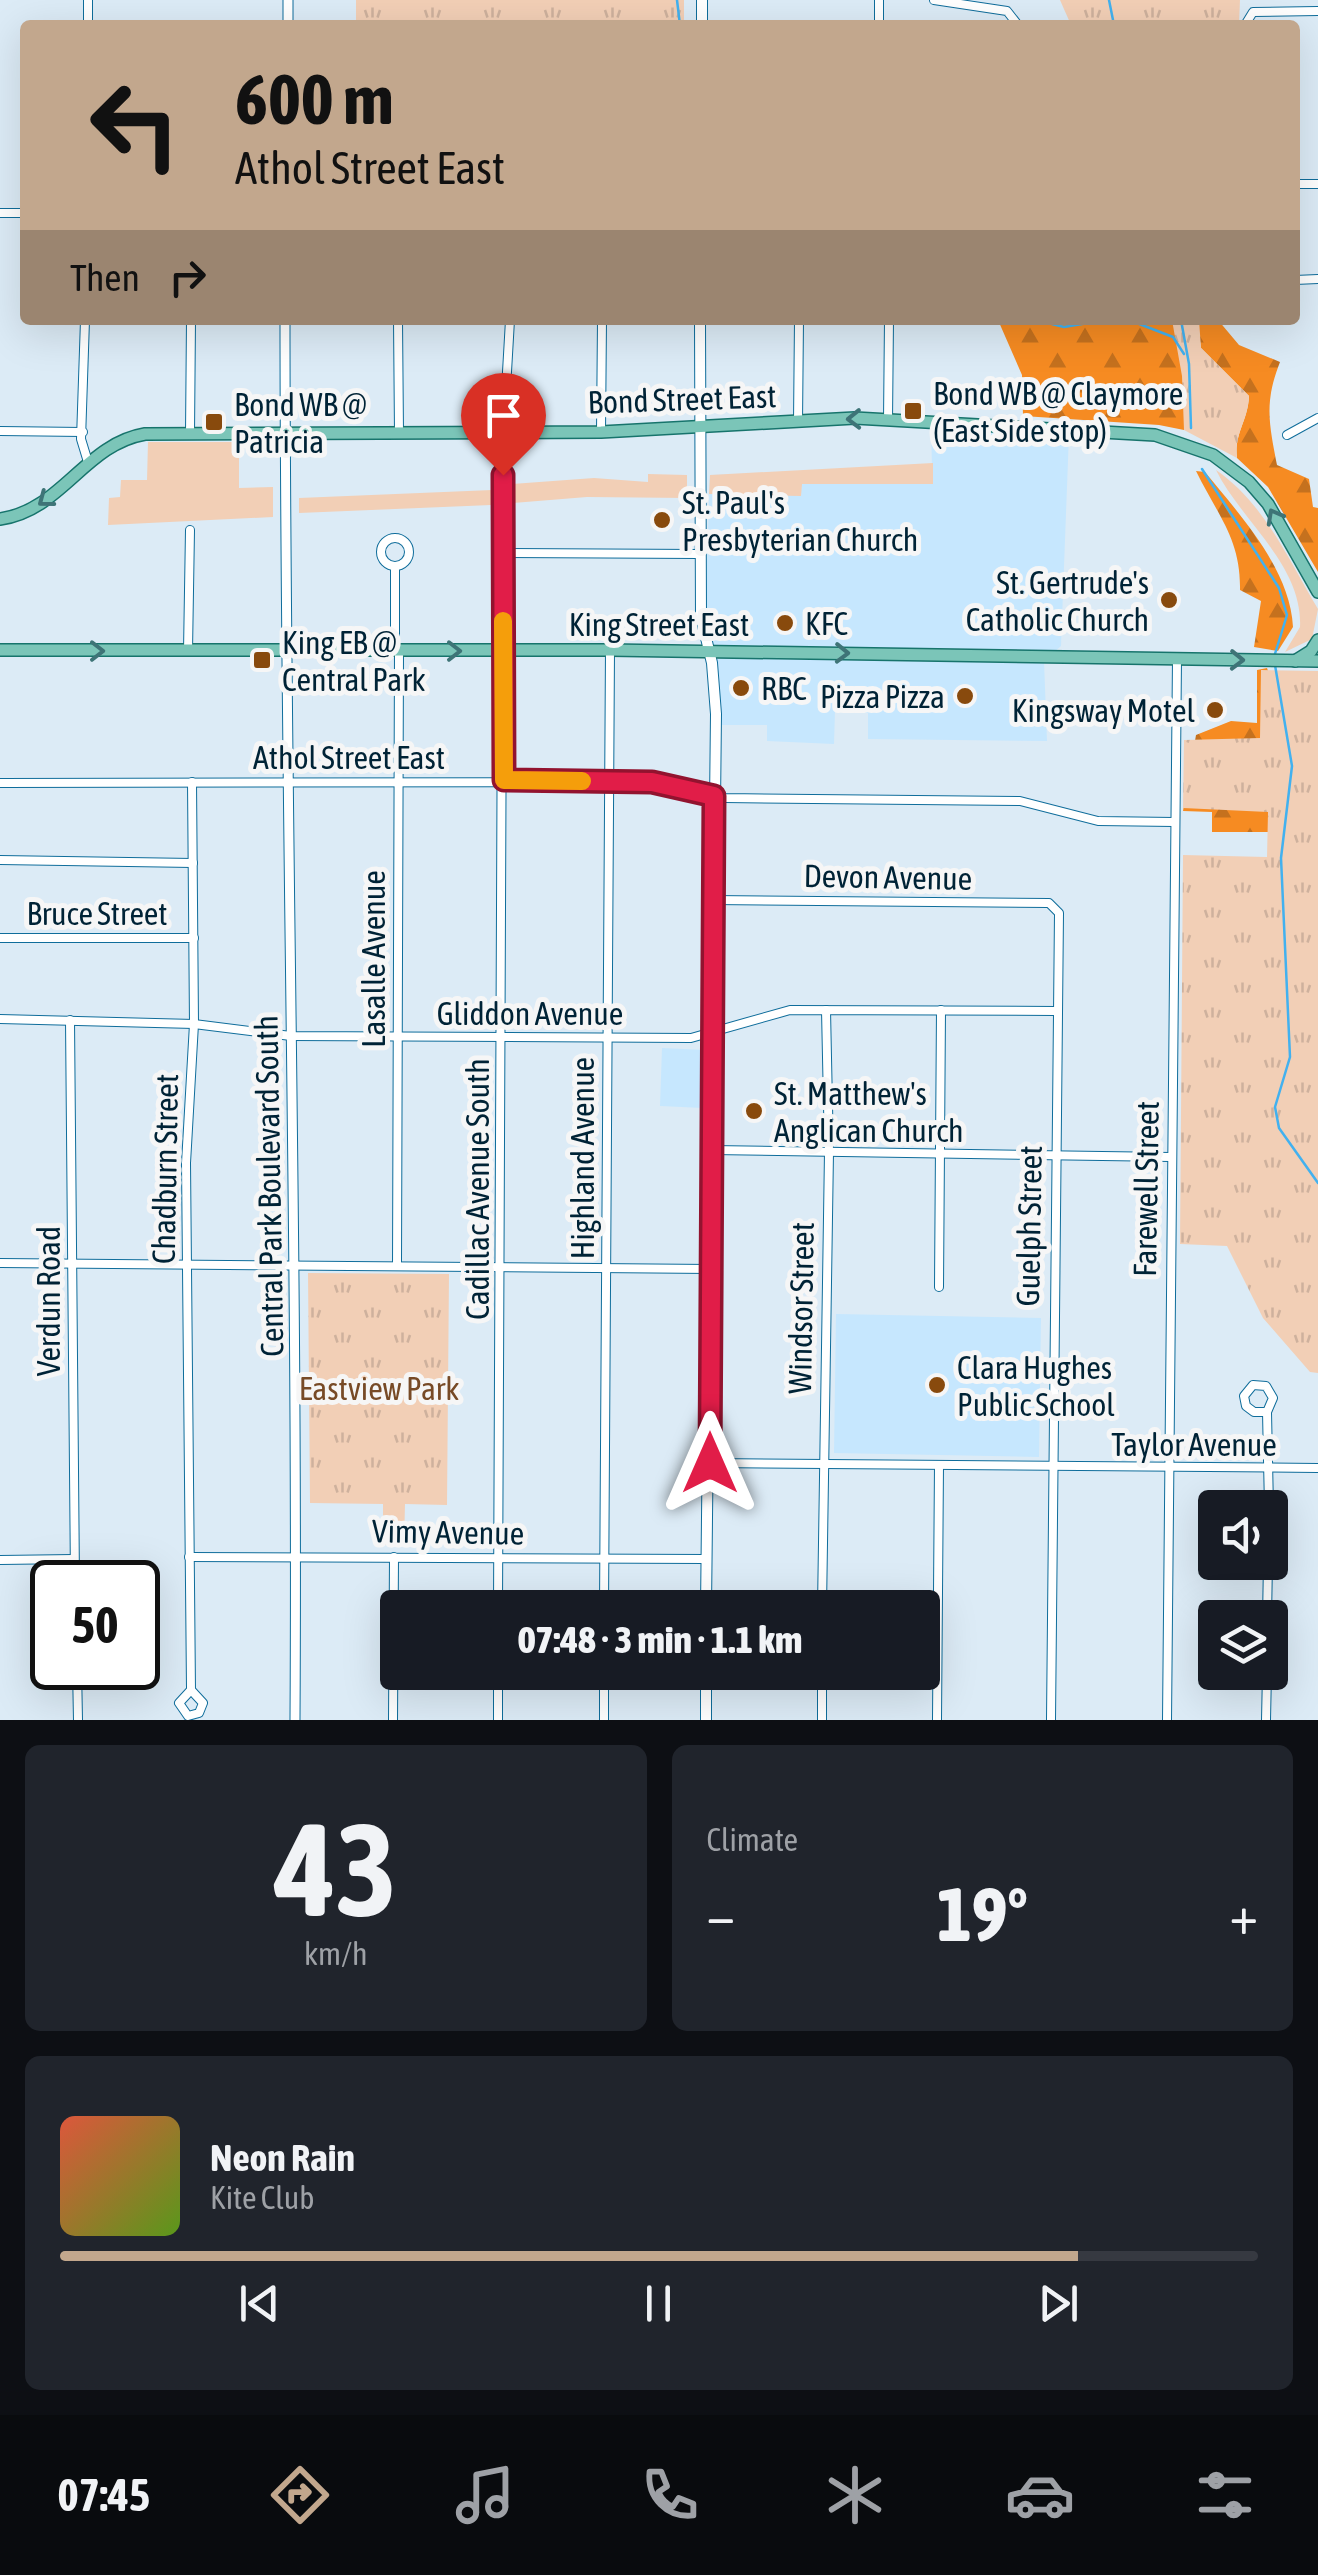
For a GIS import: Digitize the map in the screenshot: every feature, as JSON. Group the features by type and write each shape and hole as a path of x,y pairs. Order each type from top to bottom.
{"main road":[{"path":"700,325 701,617 710,651 716,703 706,1590"},
{"name":"Bond Street East","path":"0,519 36,508 112,444 132,436 699,430 888,420 1143,434 1194,446 1230,466 1268,504 1318,592"},
{"path":"1290,661 1312,650 1318,640"},
{"name":"King Street East","path":"0,650 610,650 1318,661"},
{"path":"706,1690 706,1720"}],"street":[{"path":"934,0 1007,12 1014,20"},
{"path":"1247,20 1318,11"},
{"path":"84,325 81,444 88,462"},
{"path":"190,433 192,325"},
{"name":"Central Park Boulevard South","path":"285,325 296,1264 295,1720"},
{"path":"398,325 398,433"},
{"name":"Cadillac Avenue South","path":"498,1590 502,651 510,325"},
{"path":"601,432 602,325"},
{"path":"798,325 798,422"},
{"path":"888,420 889,325"},
{"path":"1286,434 1318,418"},
{"path":"0,432 83,432"},
{"path":"188,651 190,530"},
{"path":"503,553 700,554"},
{"name":"Lasalle Avenue","path":"395,567 397,1266"},
{"name":"Highland Avenue","path":"604,1590 610,650"},
{"name":"Farewell Street","path":"1167,1720 1177,659"},
{"name":"Chadburn Street","path":"191,1690 187,1264 194,1024 192,782"},
{"name":"Athol Street East","path":"0,783 610,782 662,784 714,796 1020,801 1098,822 1174,822"},
{"path":"0,860 193,863"},
{"name":"Devon Avenue","path":"712,900 1049,903 1059,913"},
{"name":"Guelph Street","path":"1051,1720 1050,1468 1059,913"},
{"name":"Bruce Street","path":"0,938 194,938"},
{"name":"Windsor Street","path":"822,1590 829,1152 826,1010"},
{"path":"939,1287 943,1153 941,1010"},
{"name":"Gliddon Avenue","path":"0,1019 194,1024 291,1036 691,1038 776,1011 1056,1012"},
{"name":"Verdun Road","path":"70,1020 74,1559"},
{"path":"712,1150 1171,1156"},
{"path":"0,1262 711,1269"},
{"path":"1267,1412 1268,1490"},
{"name":"Taylor Avenue","path":"710,1463 1318,1468"},
{"path":"937,1720 939,1465"},
{"name":"Vimy Avenue","path":"190,1557 296,1554 706,1559"},
{"path":"393,1720 394,1557"},
{"path":"0,1560 74,1559"},
{"path":"77,1690 78,1720"},
{"path":"498,1690 498,1720"},
{"path":"604,1690 604,1720"},
{"path":"822,1690 822,1720"},
{"path":"1266,1720 1267,1690"}],"shaded area":[{"path":"931,428 1069,434 1061,646 1044,661 1047,741 868,739 868,713 835,711 834,744 767,741 767,725 722,725 705,621 710,475 932,467"},
{"path":"662,1048 705,1050 703,1108 660,1106"},
{"name":"Clara Hughes Public School","path":"836,1314 1041,1318 1039,1457 834,1453"}],"green space":[{"path":"356,0 684,0 684,20 356,20"},
{"path":"1060,0 1240,0 1239,20 1069,20"},
{"path":"1000,325 1189,325 1184,430 1023,416 1022,375"},
{"path":"1173,325 1199,325 1201,348 1249,396 1237,441 1237,458 1184,430 1182,376"},
{"path":"1198,325 1222,325 1239,345 1280,362 1270,402 1274,450 1277,465 1309,479 1313,507 1318,508 1318,572 1268,487 1237,458 1237,441 1249,396 1201,348"},
{"path":"148,442 239,442 239,488 273,487 273,517 108,525 109,498 120,497 121,480 147,480"},
{"path":"933,463 933,484 802,484 801,496 709,494 710,475"},
{"path":"1216,470 1262,516 1318,609 1312,639 1285,652 1300,627 1292,583"},
{"path":"1196,471 1205,472 1247,525 1283,584 1293,627 1278,651 1254,647 1261,601 1240,590 1232,542"},
{"path":"648,474 687,475 687,498 587,497 513,503 512,484 594,478 648,482"},
{"path":"492,490 491,505 299,513 299,498"},
{"path":"1267,668 1275,691 1275,832 1212,832 1212,812 1183,811 1196,735 1231,721 1257,723 1257,670"},
{"path":"1261,670 1318,671 1318,1373 1310,1372 1263,1318 1227,1246 1180,1244 1183,855 1267,857 1268,812 1183,808 1184,740 1260,738"},
{"name":"Eastview Park","path":"308,1273 449,1274 447,1505 405,1504 404,1545 383,1545 383,1504 310,1503"}],"waterway":[{"path":"677,0 679,20"},
{"path":"1109,0 1113,20"},
{"path":"1056,325 1076,325"},
{"path":"1142,325 1173,337 1184,354"},
{"path":"1182,325 1189,364 1191,428"},
{"path":"1202,469 1279,588 1287,615 1274,657"},
{"path":"1275,665 1292,766 1281,858 1290,1057 1275,1107 1279,1128 1318,1183"}],"slow traffic":[{"path":"503,621 504,780 582,781"}],"place":[{"name":"Bond WB @ Claymore (East Side stop)","path":"913,411"},
{"name":"Bond WB @ Patricia","path":"214,422"},
{"name":"St. Paul's Presbyterian Church","path":"662,520"},
{"name":"St. Gertrude's Catholic Church","path":"1169,600"},
{"name":"KFC","path":"785,623"},
{"name":"King EB @ Central Park","path":"262,660"},
{"name":"RBC","path":"741,688"},
{"name":"Pizza Pizza","path":"965,696"},
{"name":"Kingsway Motel","path":"1215,710"},
{"name":"St. Matthew's Anglican Church","path":"754,1111"},
{"name":"Clara Hughes Public School","path":"937,1385"}],"route":[{"path":"503,475 504,780 652,782 714,796 710,1463"}]}
